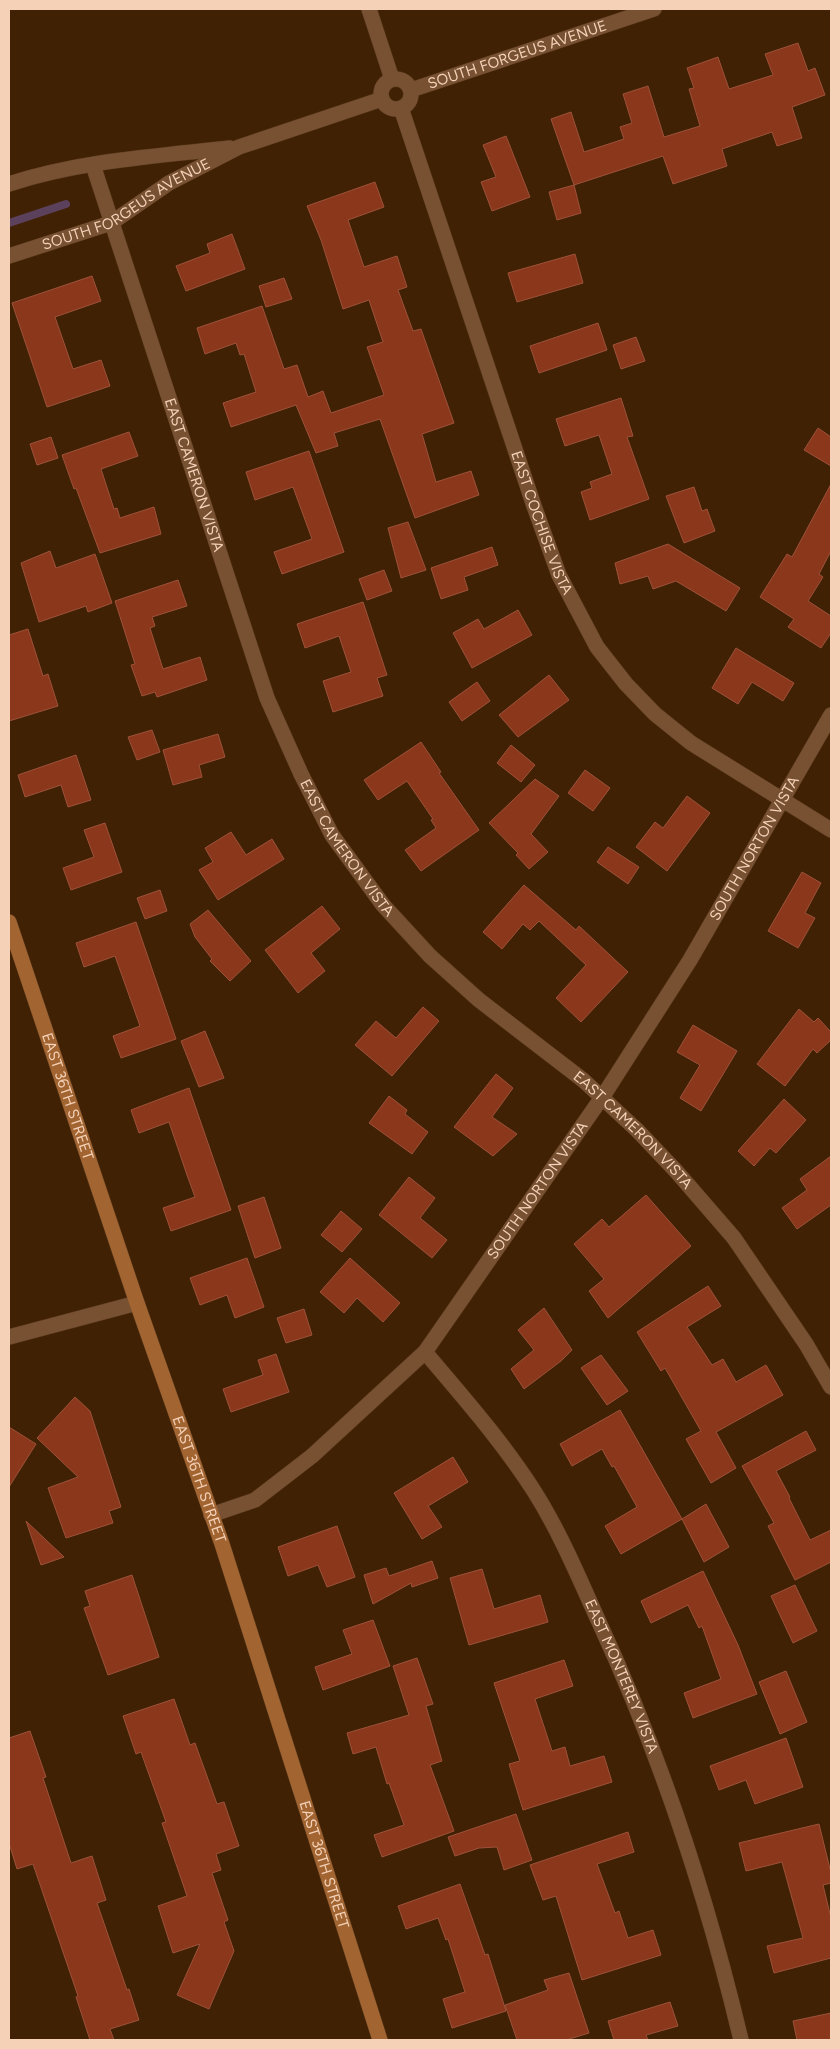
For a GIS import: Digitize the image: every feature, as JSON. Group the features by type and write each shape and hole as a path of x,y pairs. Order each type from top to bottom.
{"main road":[{"name":"EAST 36TH STREET","path":"9,922 137,1303 211,1515 380,2040"}],"street":[{"path":"369,9 392,79"},
{"name":"SOUTH FORGEUS AVENUE","path":"411,90 654,9"},
{"path":"392,79 402,79 411,90 408,104 401,108 389,107 381,95 384,85 392,79"},
{"name":"SOUTH FORGEUS AVENUE","path":"9,256 111,223 169,183 239,147 382,99"},
{"name":"EAST COCHISE VISTA","path":"401,108 534,506 559,575 597,648 626,684 655,714 691,743 831,830"},
{"name":"SOUTH FORGEUS AVENUE","path":"9,184 32,176 93,165 239,147"},
{"name":"EAST CAMERON VISTA","path":"93,165 267,698 301,774 332,835 383,905 430,956 480,1000 583,1080 637,1130 676,1171 734,1238 790,1320 831,1387"},
{"name":"SOUTH NORTON VISTA","path":"211,1515 255,1500 312,1456 425,1352 602,1098 690,960 831,715"},
{"path":"9,1337 137,1303"},
{"name":"EAST MONTEREY VISTA","path":"425,1352 487,1424 534,1491 562,1541 612,1651 651,1744 674,1807 709,1915 742,2040"}],"building":[{"path":"798,43 808,71 815,68 825,95 792,107 802,138 777,146 772,132 722,149 727,166 673,184 663,156 574,185 551,119 571,112 584,152 624,139 620,127 632,123 623,94 648,86 664,137 700,126 689,89 694,88 687,68 718,57 729,89 773,75 765,54"},
{"path":"506,136 530,197 492,211 481,182 496,177 483,145"},
{"path":"375,182 384,207 348,220 364,267 397,256 407,287 398,290 413,331 421,329 454,423 422,434 436,482 471,471 479,495 415,518 380,419 334,433 338,446 316,453 296,405 231,427 223,403 256,392 244,354 240,355 236,343 205,354 197,328 262,306 284,369 297,365 308,397 323,391 331,413 384,395 367,347 383,342 369,300 343,309 321,240 307,206"},
{"path":"574,185 581,213 557,220 549,192"},
{"path":"232,234 245,269 186,291 176,266 210,253 207,244"},
{"path":"575,254 583,283 517,302 508,273"},
{"path":"92,276 101,301 55,317 73,369 101,360 110,386 47,407 12,303"},
{"path":"284,278 292,299 266,307 259,286"},
{"path":"598,323 607,350 539,373 530,346"},
{"path":"636,337 645,361 621,369 613,345"},
{"path":"621,398 633,436 627,437 649,499 590,520 581,492 592,488 590,482 612,474 599,435 565,446 556,419"},
{"path":"818,428 831,437 831,466 804,450"},
{"path":"129,432 138,456 101,469 114,509 117,508 120,518 154,507 161,534 100,553 62,455"},
{"path":"51,437 58,458 37,465 30,444"},
{"path":"309,451 344,552 282,574 274,552 312,539 293,487 255,500 246,472"},
{"path":"831,484 831,551 819,574 823,577 808,601 831,616 831,633 821,648 788,627 794,619 760,597 787,554 792,557"},
{"path":"694,487 702,511 707,509 715,531 684,543 666,496"},
{"path":"408,522 426,570 401,578 388,528"},
{"path":"668,544 740,588 726,611 676,581 653,589 648,576 620,584 615,563"},
{"path":"492,547 498,565 464,577 468,590 441,599 431,568"},
{"path":"50,551 56,568 95,554 112,603 88,612 86,606 39,622 21,563"},
{"path":"384,570 392,591 367,600 359,579"},
{"path":"178,580 187,606 152,617 155,626 150,628 163,669 200,657 207,680 157,697 155,692 142,696 131,665 135,664 115,601"},
{"path":"363,602 387,675 377,678 383,696 333,712 323,681 351,672 339,636 305,648 297,624"},
{"path":"518,610 532,635 472,668 453,633 478,619 484,629"},
{"path":"28,629 43,676 48,674 58,706 9,721 9,635"},
{"path":"736,648 794,683 783,701 752,682 738,704 712,688"},
{"path":"549,675 569,700 518,737 499,715"},
{"path":"477,682 490,701 462,721 449,702"},
{"path":"152,730 160,752 137,760 128,737"},
{"path":"218,734 225,757 199,765 202,777 173,785 163,750"},
{"path":"421,742 441,772 439,773 479,830 421,871 405,850 436,828 431,820 433,819 407,781 378,800 364,780"},
{"path":"511,745 535,765 521,782 497,763"},
{"path":"76,755 91,800 68,807 61,785 25,797 18,775"},
{"path":"585,770 610,788 593,811 568,793"},
{"path":"535,779 559,796 531,834 548,852 529,869 516,855 518,853 489,823"},
{"path":"687,796 710,813 667,871 636,847 655,822 663,828"},
{"path":"105,823 122,872 71,890 63,868 94,857 84,830"},
{"path":"231,832 246,855 272,839 284,859 218,900 199,870 213,862 205,848"},
{"path":"608,847 639,867 628,884 597,862"},
{"path":"802,872 821,883 805,913 815,918 798,948 768,931"},
{"path":"524,885 576,930 579,926 628,972 581,1022 556,998 586,965 539,921 530,930 523,924 502,949 483,932"},
{"path":"160,890 167,911 145,919 137,898"},
{"path":"322,906 340,929 311,953 325,971 298,993 265,950"},
{"path":"208,910 251,961 230,981 210,961 212,959 195,937 190,924"},
{"path":"136,922 176,1039 121,1058 113,1036 140,1026 115,956 84,967 76,943"},
{"path":"423,1007 439,1021 392,1076 355,1045 376,1021 396,1038"},
{"path":"799,1009 814,1022 818,1018 831,1032 831,1040 817,1053 813,1049 785,1086 757,1064"},
{"path":"693,1025 737,1051 701,1111 680,1098 700,1065 677,1052"},
{"path":"205,1031 224,1078 199,1087 181,1041"},
{"path":"496,1074 513,1088 492,1117 517,1134 493,1156 454,1127"},
{"path":"189,1088 231,1210 171,1231 163,1208 195,1197 169,1122 139,1133 131,1110"},
{"path":"389,1096 407,1110 405,1114 428,1132 412,1154 369,1123"},
{"path":"784,1099 806,1120 776,1153 770,1148 754,1166 738,1151"},
{"path":"831,1156 831,1205 797,1229 782,1208 807,1190 800,1179"},
{"path":"409,1177 435,1198 420,1218 447,1240 432,1258 379,1215"},
{"path":"646,1195 691,1246 608,1318 589,1291 604,1279 574,1244 602,1219 609,1227"},
{"path":"264,1197 281,1248 255,1258 238,1206"},
{"path":"341,1211 362,1229 342,1252 321,1235"},
{"path":"247,1258 264,1307 235,1318 227,1295 200,1305 190,1278"},
{"path":"350,1258 400,1303 383,1322 357,1298 344,1313 320,1292"},
{"path":"708,1286 721,1306 687,1327 712,1365 723,1359 736,1382 766,1365 783,1395 716,1432 736,1468 711,1483 686,1439 701,1431 665,1368 661,1371 637,1332"},
{"path":"544,1308 572,1350 561,1361 524,1389 511,1369 534,1350 518,1330"},
{"path":"304,1309 312,1335 286,1343 277,1318"},
{"path":"276,1354 289,1392 231,1412 223,1389 263,1375 258,1360"},
{"path":"601,1355 628,1391 607,1405 581,1368"},
{"path":"75,1397 90,1411 121,1507 109,1511 113,1523 66,1538 48,1488 78,1477 37,1438"},
{"path":"620,1410 682,1519 621,1554 605,1526 637,1507 602,1449 572,1466 560,1444"},
{"path":"9,1427 36,1444 9,1487"},
{"path":"806,1431 816,1450 776,1471 810,1540 831,1530 831,1562 795,1580 768,1526 774,1523 742,1466"},
{"path":"453,1457 468,1482 428,1506 442,1527 422,1539 394,1493"},
{"path":"706,1504 729,1547 704,1562 682,1519"},
{"path":"26,1521 64,1557 41,1565"},
{"path":"337,1526 355,1577 327,1587 318,1565 288,1576 278,1547"},
{"path":"432,1561 438,1578 412,1587 411,1583 373,1604 364,1575 386,1568 389,1576"},
{"path":"482,1569 494,1609 540,1595 548,1622 469,1645 450,1578"},
{"path":"703,1571 738,1645 757,1694 693,1718 684,1693 721,1679 702,1626 699,1628 688,1605 651,1623 641,1601"},
{"path":"132,1575 159,1657 108,1675 84,1608 90,1606 85,1591"},
{"path":"795,1585 817,1631 793,1643 771,1596"},
{"path":"373,1620 390,1666 323,1690 315,1667 352,1654 343,1630"},
{"path":"417,1658 433,1704 426,1706 442,1761 430,1765 454,1831 382,1857 374,1835 404,1825 389,1783 387,1784 376,1747 353,1754 347,1733 409,1715 393,1666"},
{"path":"564,1660 573,1686 535,1699 552,1751 565,1747 570,1766 604,1756 612,1782 523,1810 509,1764 520,1761 494,1683"},
{"path":"786,1671 807,1722 780,1734 759,1682"},
{"path":"174,1699 190,1745 195,1743 217,1804 224,1802 239,1846 216,1854 221,1870 212,1873 228,1920 224,1922 234,1951 209,2009 177,1995 200,1944 173,1953 158,1906 187,1896 162,1823 166,1822 141,1752 136,1754 123,1716"},
{"path":"30,1731 46,1777 43,1778 71,1863 92,1856 106,1900 97,1903 139,2020 110,2029 114,2040 90,2040 76,1997 78,1996 33,1864 17,1869 9,1843 9,1738"},
{"path":"786,1738 803,1787 755,1804 746,1780 719,1790 710,1766"},
{"path":"516,1814 532,1860 504,1870 497,1847 479,1848 455,1856 448,1837"},
{"path":"819,1824 831,1873 831,1883 823,1885 831,1918 831,1958 774,1973 767,1946 803,1938 782,1862 746,1871 739,1843"},
{"path":"628,1832 634,1852 597,1864 615,1913 619,1911 628,1938 653,1930 661,1955 582,1980 556,1896 543,1900 530,1865"},
{"path":"460,1884 485,1955 488,1954 506,2011 452,2028 443,1999 465,1992 448,1939 446,1940 438,1918 406,1929 398,1906"},
{"path":"569,1973 589,2033 566,2040 517,2040 505,2005 548,1990 544,1980"},
{"path":"670,2002 678,2026 646,2035 648,2040 614,2040 608,2021"},
{"path":"831,2013 831,2040 797,2040 793,2021"}],"waterway":[{"path":"9,223 66,204"}]}
